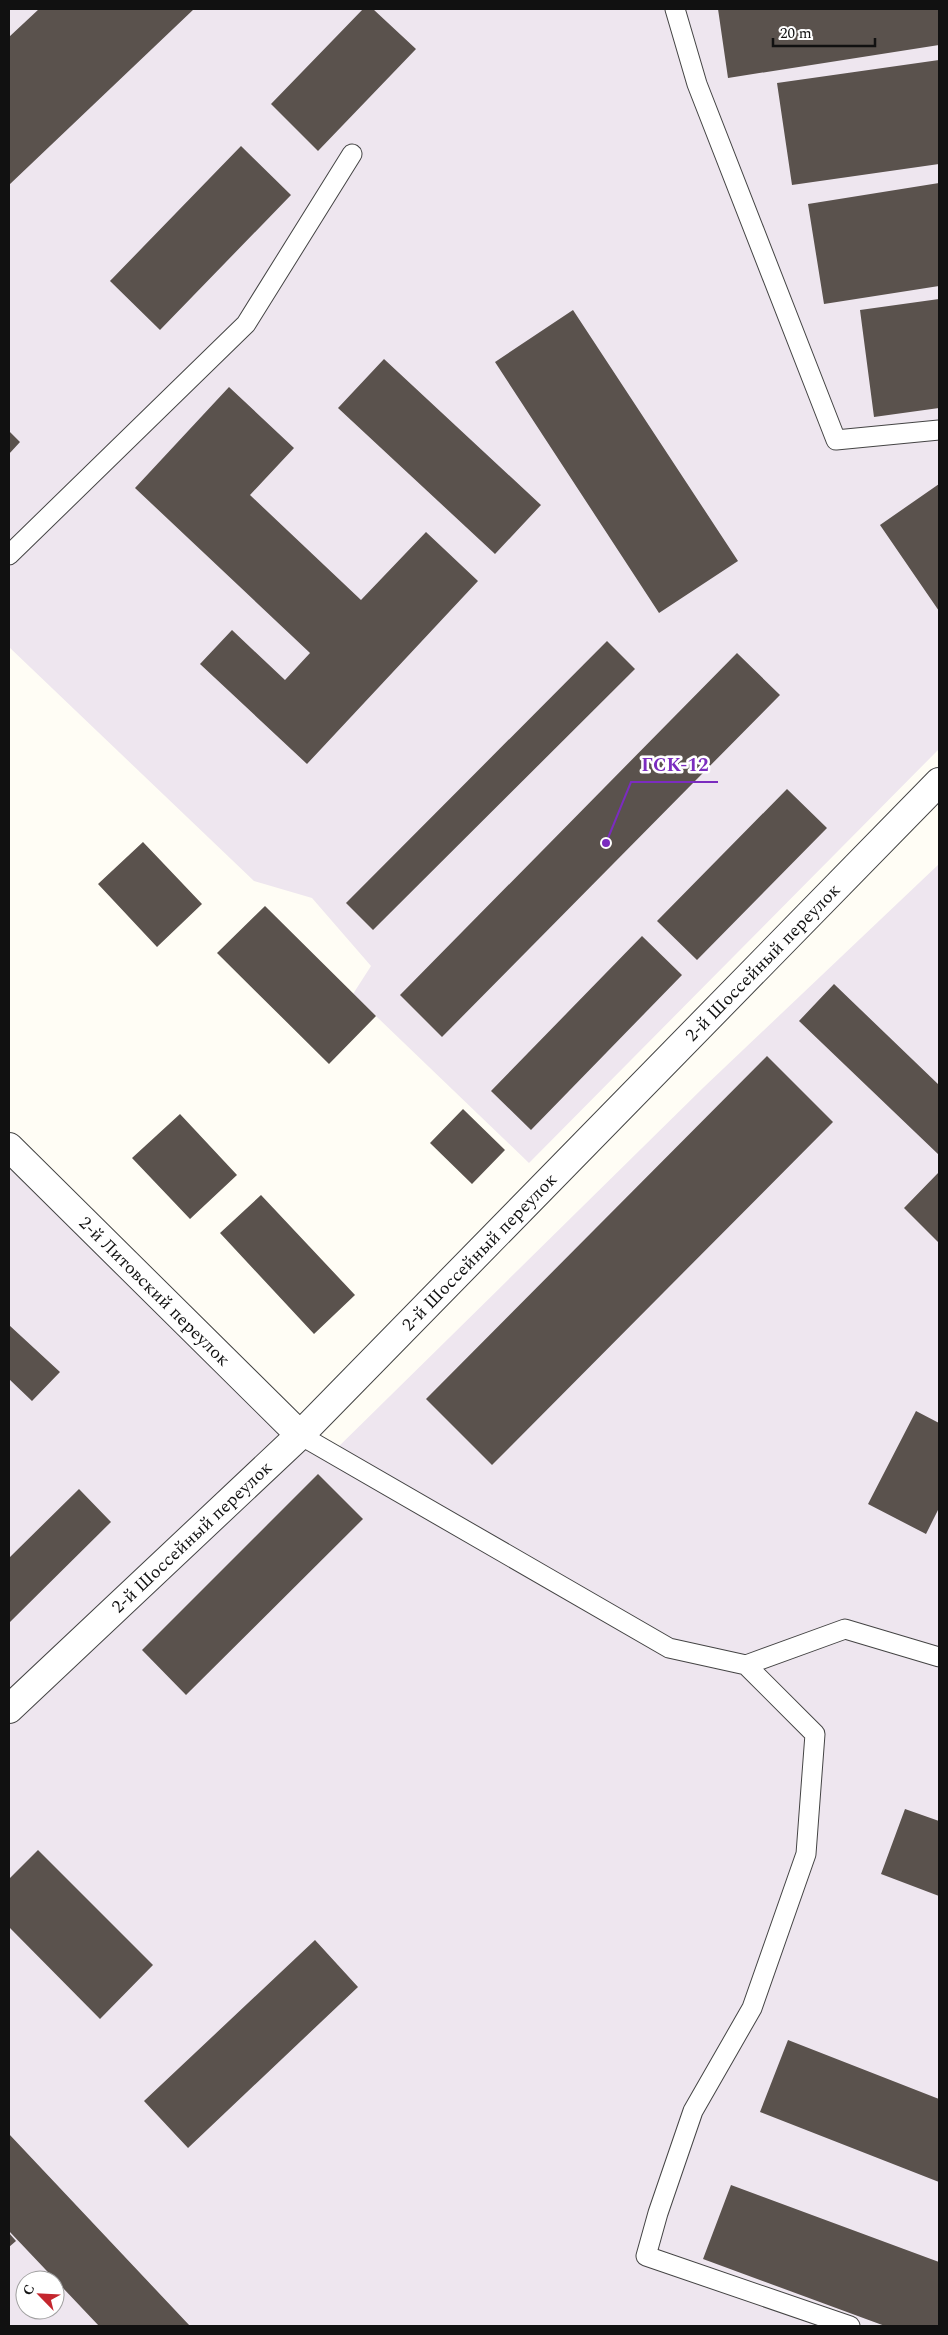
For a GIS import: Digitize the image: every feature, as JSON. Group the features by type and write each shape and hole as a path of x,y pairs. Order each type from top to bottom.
{"street":[{"name":"2-й Шоссейный переулок","path":"9,1710 300,1435 939,782"},
{"name":"2-й Литовский переулок","path":"9,1147 300,1435"}],"lane":[{"path":"675,9 697,84 836,440 939,430"},
{"path":"9,554 246,324 352,154"},
{"path":"300,1435 668,1648 746,1665 845,1630 939,1657"},
{"path":"746,1665 815,1734 806,1854 752,2008 693,2110 658,2213 646,2256 850,2326"}],"shaded area":[{"path":"9,9 939,9 939,749 529,1163 353,994 371,966 312,898 254,881 9,647"},
{"path":"939,864 939,2326 9,2326 9,1147 330,1455 704,1087"}],"building":[{"path":"39,9 194,9 9,185 9,37"},
{"path":"363,9 373,9 416,49 318,151 271,104"},
{"path":"718,9 939,9 939,45 728,78"},
{"path":"939,60 939,164 792,185 777,83"},
{"path":"241,146 291,195 160,330 110,281"},
{"path":"939,183 939,286 824,304 808,204"},
{"path":"939,299 939,408 874,417 860,310"},
{"path":"573,310 738,561 659,613 495,362"},
{"path":"384,359 541,505 495,554 338,408"},
{"path":"229,387 294,448 250,495 361,600 426,532 478,581 307,764 200,664 232,630 285,680 310,653 135,488"},
{"path":"9,431 20,442 9,454"},
{"path":"939,484 939,611 880,525"},
{"path":"607,641 635,669 373,930 346,903"},
{"path":"737,653 780,695 442,1037 400,995"},
{"path":"787,789 827,828 697,960 657,921"},
{"path":"143,842 202,904 157,947 98,884"},
{"path":"265,906 376,1016 329,1064 217,953"},
{"path":"642,936 682,975 531,1130 491,1091"},
{"path":"834,984 939,1085 939,1155 799,1021"},
{"path":"767,1056 833,1122 492,1465 426,1399"},
{"path":"463,1109 505,1150 472,1184 430,1143"},
{"path":"180,1114 237,1175 190,1219 132,1158"},
{"path":"939,1172 939,1243 904,1208"},
{"path":"261,1195 355,1295 314,1334 220,1233"},
{"path":"9,1325 60,1372 32,1401 9,1379"},
{"path":"916,1411 939,1423 939,1508 926,1534 868,1504"},
{"path":"318,1474 363,1519 186,1695 142,1650"},
{"path":"79,1489 111,1522 9,1623 9,1558"},
{"path":"905,1809 939,1821 939,1896 881,1874"},
{"path":"38,1850 153,1965 100,2019 9,1927 9,1879"},
{"path":"315,1940 358,1987 188,2148 144,2101"},
{"path":"788,2040 939,2099 939,2182 760,2112"},
{"path":"9,2134 190,2326 99,2326 65,2290 65,2270 46,2270 9,2231"},
{"path":"731,2185 939,2262 939,2326 885,2326 703,2259"},
{"path":"9,2233 16,2241 9,2247"}],"place":[{"name":"ГСК-12","path":"606,843"}]}
